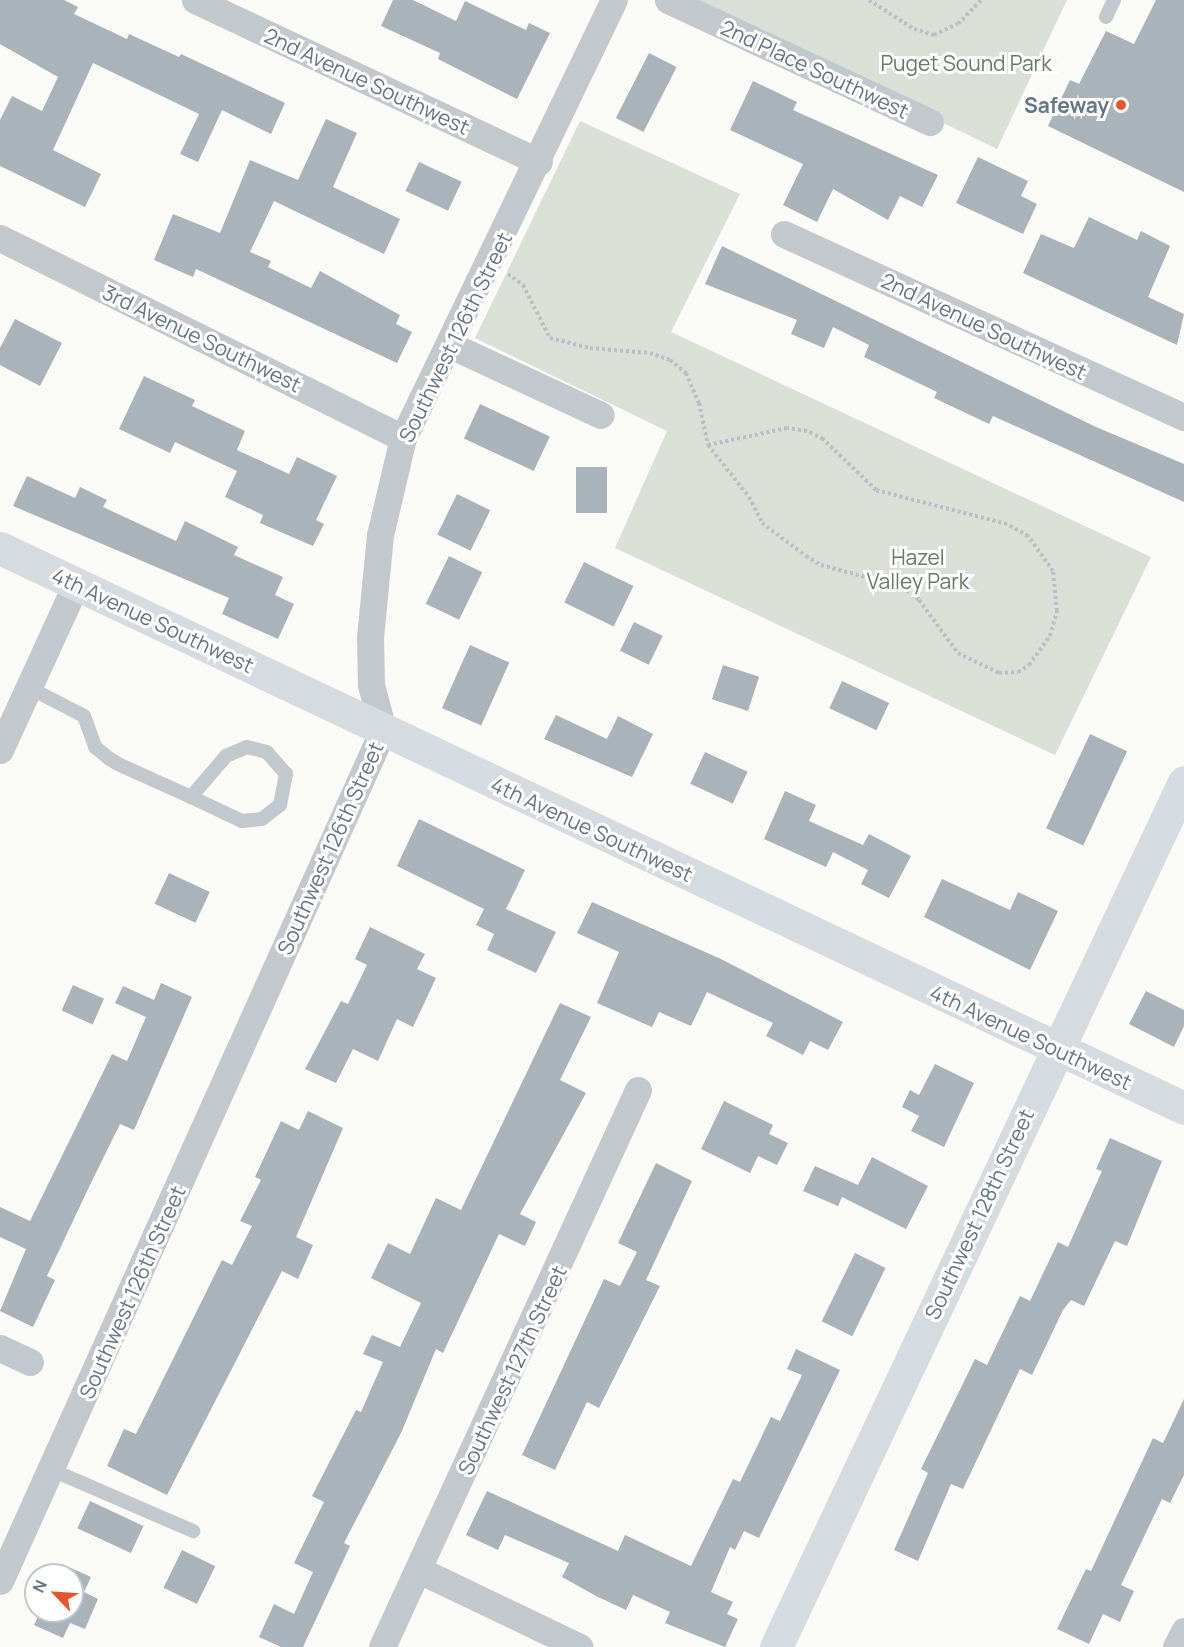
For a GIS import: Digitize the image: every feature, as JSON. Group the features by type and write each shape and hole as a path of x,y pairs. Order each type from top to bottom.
{"street":[{"name":"2nd Avenue Southwest","path":"195,0 539,162"},
{"name":"Southwest 126th Street","path":"0,1581 52,1470 383,730 370,685 369,637 380,535 403,438 539,162 614,0"},
{"name":"2nd Place Southwest","path":"668,0 930,122"},
{"name":"2nd Avenue Southwest","path":"784,234 1184,417"},
{"name":"3rd Avenue Southwest","path":"0,238 403,438"},
{"path":"450,345 601,415"},
{"name":"4th Avenue Southwest","path":"0,548 1056,1050 1184,1108"},
{"path":"0,750 76,584"},
{"name":"Southwest 128th Street","path":"776,1647 1184,782"},
{"name":"Southwest 127th Street","path":"382,1647 638,1090"},
{"path":"0,1348 30,1362"},
{"path":"419,1570 580,1647"},
{"path":"1176,1647 1184,1631"}],"lane":[{"path":"1106,16 1114,0"},
{"path":"28,687 84,716 95,747 110,759 242,821 252,821 280,805 286,774 267,752 247,747 226,756 191,797"},
{"path":"52,1470 193,1530"}],"path":[{"path":"870,0 914,29 934,35 957,24 981,0"},
{"path":"489,264 523,285 550,338 590,348 650,353 686,373 699,403 708,445 749,498 762,523 821,565 902,587 919,600 958,653 975,664 999,673 1018,672 1050,636 1057,611 1053,571 1028,536 1007,524 876,490 823,439 807,431 787,428 708,445"}],"green space":[{"name":"Puget Sound Park","path":"690,0 1067,0 997,149"},
{"name":"Hazel Valley Park","path":"580,121 740,194 671,332 1151,557 1055,755 615,548 667,431 475,338"}],"building":[{"path":"0,0 64,0 78,7 74,14 127,39 129,34 179,57 181,54 285,103 271,134 222,110 198,162 180,154 199,114 93,63 53,150 101,174 85,207 0,166 0,120 12,96 42,111 58,77 0,44"},
{"path":"393,0 413,0 456,21 465,1 526,30 529,23 550,33 517,99 438,59 440,53 381,26"},
{"name":"Safeway","path":"1156,0 1184,0 1184,192 1048,126 1070,80 1079,84 1106,31 1134,44"},
{"path":"649,53 677,67 643,132 616,118"},
{"path":"753,81 797,102 793,110 938,175 922,207 900,196 888,220 833,189 817,222 783,205 803,164 730,130"},
{"path":"326,119 357,133 333,187 400,219 384,254 274,201 250,252 271,261 268,267 311,288 320,271 400,315 396,324 412,332 397,363 196,269 193,277 154,260 173,214 220,233 250,160 298,180"},
{"path":"978,157 1028,181 1021,196 1037,204 1023,234 956,203"},
{"path":"419,162 462,182 448,211 405,191"},
{"path":"1089,217 1137,240 1141,231 1170,246 1148,297 1184,314 1177,345 1023,273 1041,234 1074,248"},
{"path":"722,246 1096,427 1184,464 1184,502 993,416 989,424 934,398 937,392 864,357 869,345 833,327 824,348 791,334 797,320 705,284"},
{"path":"15,319 62,343 40,386 0,365 0,348"},
{"path":"144,376 195,400 192,406 245,431 237,450 289,474 297,457 337,476 316,520 324,524 313,546 260,523 263,515 225,497 237,471 175,442 170,453 119,429"},
{"path":"480,404 550,437 534,471 464,438"},
{"path":"576,467 607,467 607,513 576,513"},
{"path":"27,476 75,498 80,487 107,500 103,507 176,541 185,521 238,547 234,555 283,577 275,595 294,604 278,639 222,614 229,598 13,506"},
{"path":"457,494 490,510 471,551 437,534"},
{"path":"449,556 482,572 459,620 426,604"},
{"path":"584,562 633,586 614,627 564,602"},
{"path":"634,622 663,636 649,665 620,651"},
{"path":"470,645 509,662 481,726 442,708"},
{"path":"723,665 759,677 748,711 712,699"},
{"path":"842,681 889,703 876,730 829,708"},
{"path":"556,715 607,739 618,716 653,734 632,777 544,739"},
{"path":"1090,734 1127,751 1083,846 1046,828"},
{"path":"705,752 748,772 733,804 690,784"},
{"path":"785,791 816,805 809,821 863,845 869,834 911,856 889,898 861,884 868,870 833,852 826,867 764,839"},
{"path":"419,819 525,870 506,909 556,932 536,973 487,950 494,934 476,925 484,909 397,866"},
{"path":"169,873 210,892 195,923 155,904"},
{"path":"942,879 1010,910 1018,892 1058,911 1030,970 924,917"},
{"path":"592,902 721,959 843,1022 828,1050 810,1041 803,1055 766,1036 773,1023 707,992 691,1026 659,1012 652,1027 597,1003 619,952 577,933"},
{"path":"370,927 425,954 417,969 436,978 413,1027 397,1019 378,1061 353,1049 336,1083 305,1069 341,1001 348,1004 367,965 355,959"},
{"path":"161,983 192,997 134,1130 120,1124 89,1187 47,1276 55,1280 33,1327 0,1311 26,1249 0,1237 0,1207 30,1221 112,1054 127,1061 146,1017 115,1003 123,986 154,1000"},
{"path":"73,985 104,999 93,1024 62,1011"},
{"path":"1146,991 1184,1010 1184,1026 1174,1047 1129,1024"},
{"path":"560,1003 591,1017 560,1080 586,1093 520,1214 536,1222 525,1246 499,1234 443,1353 436,1349 401,1433 344,1543 350,1546 303,1647 281,1647 259,1637 274,1604 294,1614 313,1572 294,1563 324,1502 312,1496 356,1410 361,1412 383,1362 363,1354 372,1335 400,1347 421,1303 371,1278 388,1243 410,1254 436,1198 461,1210"},
{"path":"935,1064 974,1083 944,1147 911,1131 919,1116 902,1107 910,1090 919,1095"},
{"path":"724,1101 773,1125 769,1134 788,1143 777,1165 758,1156 750,1173 701,1149"},
{"path":"308,1111 343,1128 296,1237 313,1245 298,1279 282,1271 167,1495 107,1466 124,1429 136,1434 222,1260 232,1265 252,1226 240,1221 261,1180 255,1177 281,1121 299,1130"},
{"path":"1110,1138 1162,1161 1127,1246 1115,1241 1084,1306 1071,1300 1063,1310 1032,1375 1020,1369 963,1489 951,1484 918,1561 894,1550 928,1473 921,1469 975,1359 987,1365 1020,1296 1030,1301 1058,1242 1068,1247 1102,1171 1096,1169"},
{"path":"872,1157 928,1186 906,1229 842,1197 838,1206 803,1191 815,1166 858,1185"},
{"path":"656,1163 692,1181 646,1280 660,1286 599,1408 587,1402 555,1470 522,1455 604,1279 620,1286 637,1252 618,1243"},
{"path":"855,1253 886,1268 852,1336 822,1321"},
{"path":"796,1349 840,1370 759,1538 744,1531 735,1550 730,1547 711,1592 733,1602 727,1614 738,1619 725,1647 665,1623 670,1612 633,1595 626,1610 596,1596 562,1577 569,1563 505,1535 498,1550 466,1535 487,1491 618,1551 625,1535 691,1566 733,1479 740,1482 771,1417 780,1421 802,1375 787,1369"},
{"path":"1184,1399 1184,1475 1170,1503 1162,1499 1121,1585 1134,1591 1120,1622 1103,1614 1089,1644 1057,1629 1086,1569 1091,1571 1153,1438 1163,1443"},
{"path":"90,1501 143,1526 131,1553 77,1528"},
{"path":"182,1550 215,1566 197,1604 164,1588"},
{"path":"84,1574 91,1577 84,1592"},
{"path":"84,1592 98,1599 85,1629 70,1623 84,1623"},
{"path":"35,1623 70,1623 63,1638 34,1625"}],"place":[{"name":"Safeway","path":"1121,105"}]}
